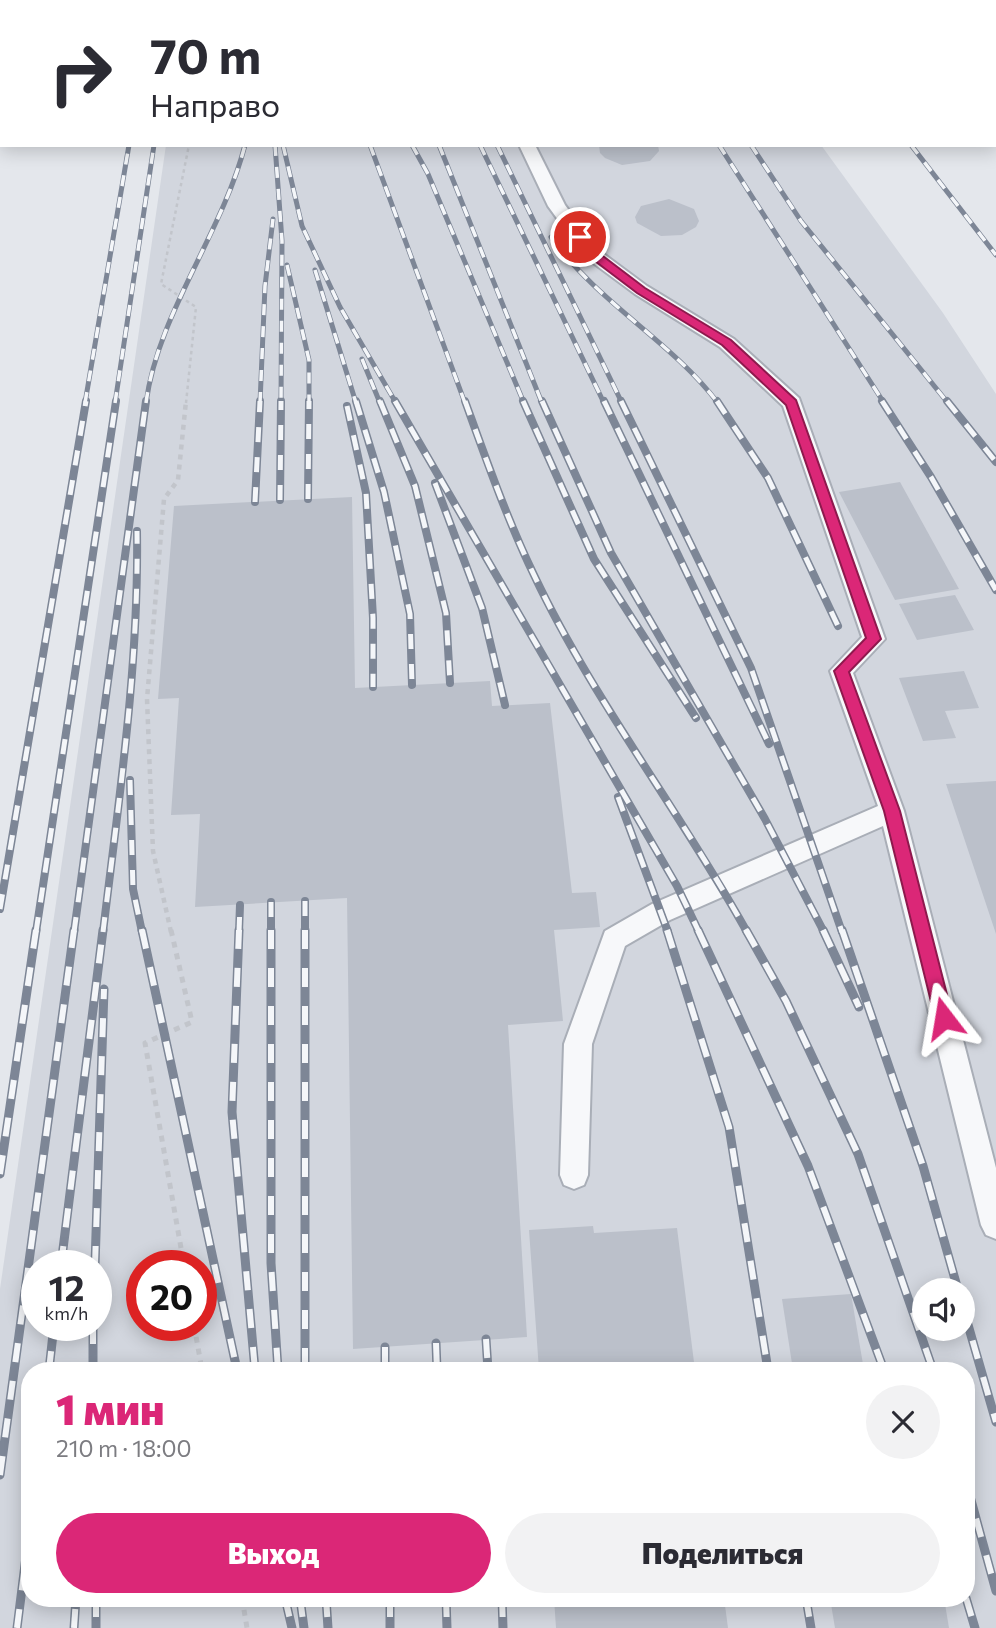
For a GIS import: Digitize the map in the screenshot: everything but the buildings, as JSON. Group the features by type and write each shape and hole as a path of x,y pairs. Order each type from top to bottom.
{"lane":[{"path":"528,147 557,206 591,253 641,290 727,343 792,403 874,639 841,671 892,811 996,1225"},
{"path":"574,1175 578,1044 614,939 661,912 892,811"}],"path":[{"path":"181,1250 145,1043 192,1022 153,851 147,699 164,499 178,480 196,307 161,284 188,147"},
{"path":"197,1341 201,1362"},
{"path":"244,1607 247,1628"}],"shaded area":[{"path":"166,147 822,147 943,313 996,394 996,1628 0,1628 0,1289"}],"railway":[{"path":"85,403 129,147"},
{"path":"115,403 154,147"},
{"path":"146,403 163,337 222,210 244,147"},
{"path":"275,147 282,241 281,403"},
{"path":"283,147 302,226 340,307 396,403"},
{"path":"371,147 465,403"},
{"path":"413,147 428,174 524,403"},
{"path":"440,147 542,403"},
{"path":"481,147 604,403"},
{"path":"498,147 622,403"},
{"path":"720,147 884,403"},
{"path":"752,147 801,221 948,403"},
{"path":"913,147 996,255"},
{"path":"260,403 265,286 273,219"},
{"path":"551,237 591,282 678,360 718,403"},
{"path":"287,265 309,360 309,401"},
{"path":"315,270 356,403"},
{"path":"362,359 380,403"},
{"path":"0,909 86,401"},
{"path":"36,932 116,401"},
{"path":"74,932 146,401"},
{"path":"255,502 260,401"},
{"path":"280,500 281,401"},
{"path":"308,499 309,401"},
{"path":"356,401 384,492 410,614 412,685"},
{"path":"380,401 415,486 446,613 450,683"},
{"path":"395,401 677,886 699,932"},
{"path":"465,401 497,489 557,621 747,932"},
{"path":"523,401 594,559 696,718"},
{"path":"542,401 611,553 765,819 823,931"},
{"path":"604,401 769,744"},
{"path":"621,401 751,668 842,932"},
{"path":"717,401 768,478 838,626"},
{"path":"882,401 931,477 996,590"},
{"path":"947,401 996,462"},
{"path":"347,406 366,493 373,618 373,687"},
{"path":"435,483 482,608 505,705"},
{"path":"103,932 131,682 137,531"},
{"path":"130,780 133,889 142,932"},
{"path":"618,797 668,932"},
{"path":"305,901 305,1362"},
{"path":"271,902 271,1263 277,1362"},
{"path":"239,932 240,905"},
{"path":"0,1174 36,930"},
{"path":"0,1475 74,930"},
{"path":"63,1250 103,930"},
{"path":"142,930 235,1362"},
{"path":"239,930 232,1112 254,1362"},
{"path":"667,930 729,1127 767,1362"},
{"path":"698,930 808,1166 881,1362"},
{"path":"746,930 786,1001 858,1154 930,1362"},
{"path":"842,930 923,1166 955,1278"},
{"path":"823,931 859,1007"},
{"path":"95,1250 104,989"},
{"path":"486,1339 487,1362"},
{"path":"50,1362 52,1341"},
{"path":"93,1341 93,1362"},
{"path":"973,1341 996,1422"},
{"path":"436,1343 437,1362"},
{"path":"385,1347 385,1362"},
{"path":"975,1515 996,1591"},
{"path":"17,1628 21,1596"},
{"path":"74,1628 75,1607"},
{"path":"96,1607 96,1628"},
{"path":"287,1607 292,1628"},
{"path":"301,1607 304,1628"},
{"path":"327,1607 328,1628"},
{"path":"390,1607 390,1628"},
{"path":"446,1607 447,1628"},
{"path":"502,1607 503,1628"},
{"path":"808,1607 811,1628"},
{"path":"969,1607 975,1628"}],"route":[{"path":"580,237 591,253 641,290 727,343 792,403 874,639 841,671 892,811 944,1018"}]}
